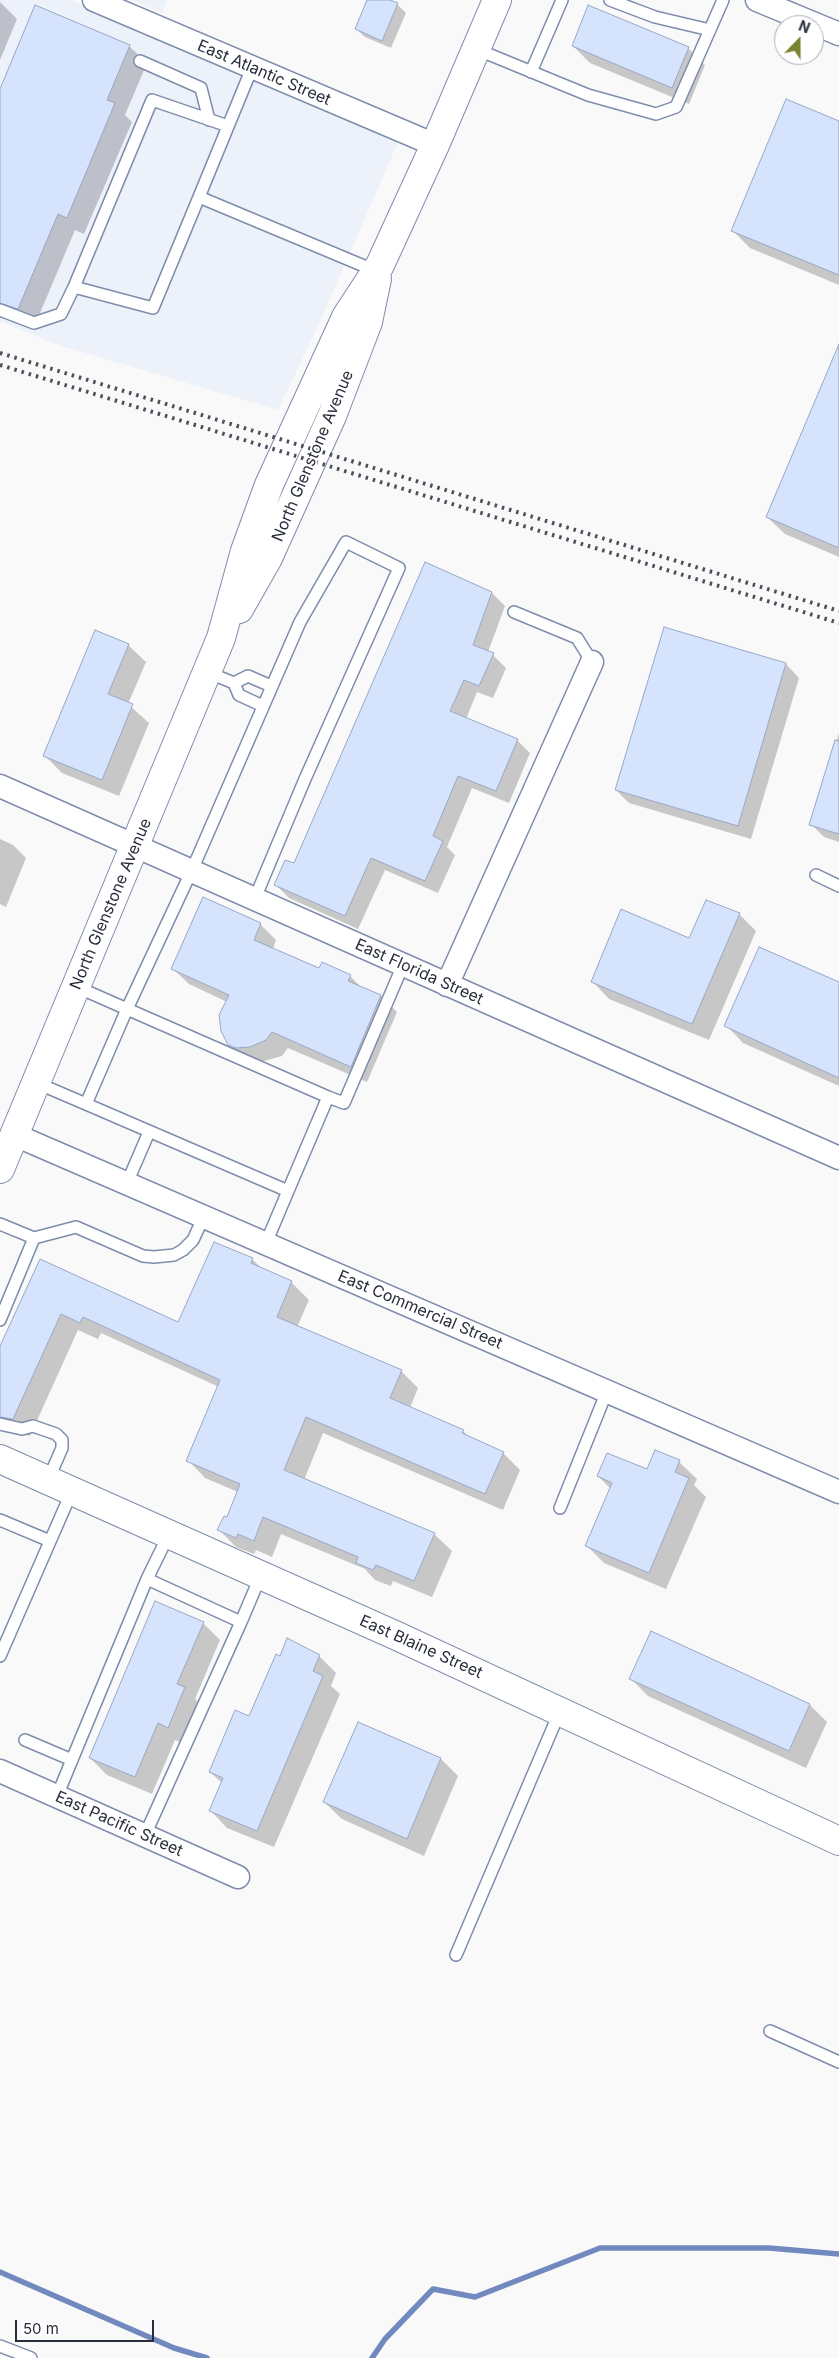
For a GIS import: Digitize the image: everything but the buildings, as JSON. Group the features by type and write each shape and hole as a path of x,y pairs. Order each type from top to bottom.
{"main road":[{"name":"North Glenstone Avenue","path":"0,1169 8,1131 37,1083 221,638 268,558 332,416 368,322 378,268 435,145 497,0"},
{"name":"East Blaine Street","path":"0,1459 560,1711 839,1841"}],"street":[{"name":"East Atlantic Street","path":"94,0 435,145"},
{"path":"766,2 839,34"},
{"path":"448,985 592,662"},
{"name":"East Florida Street","path":"0,786 839,1158"},
{"name":"East Commercial Street","path":"8,1131 839,1492"},
{"name":"East Pacific Street","path":"0,1771 238,1877"}],"lane":[{"path":"531,72 562,0"},
{"path":"610,0 655,17 710,30"},
{"path":"476,49 588,95 656,114 676,107 723,0"},
{"path":"140,61 201,88 209,120"},
{"path":"74,287 153,308 252,68"},
{"path":"0,310 34,323 61,314 152,100 228,126"},
{"path":"199,197 378,268"},
{"path":"86,1104 127,1009 192,870 300,622 346,542 399,568 305,779 255,898"},
{"path":"514,612 577,638 592,662"},
{"path":"207,672 234,682 248,676 271,686"},
{"path":"234,682 239,695 263,706"},
{"path":"816,875 839,886"},
{"path":"77,987 344,1103 402,965"},
{"path":"37,1083 288,1191"},
{"path":"266,1243 328,1097"},
{"path":"128,1183 149,1132"},
{"path":"0,1224 34,1238 76,1227 143,1256 154,1257 174,1255 183,1250 193,1240 204,1216"},
{"path":"0,1320 34,1238"},
{"path":"560,1508 607,1391"},
{"path":"0,1424 22,1429 33,1426 56,1434 62,1440 62,1448 48,1480"},
{"path":"0,1656 72,1491"},
{"path":"0,1520 50,1541"},
{"path":"58,1796 147,1579 169,1534"},
{"path":"145,1835 261,1575"},
{"path":"147,1579 241,1622"},
{"path":"0,1624 12,1630"},
{"path":"456,1955 560,1711"},
{"path":"25,1740 72,1760"},
{"path":"770,2031 839,2062"},
{"path":"0,2346 25,2357"}],"shaded area":[{"path":"0,0 71,0 397,140 396,147 318,326 278,410 55,344 0,321"},
{"path":"131,0 167,0 162,13"}],"waterway":[{"path":"372,2358 385,2339 433,2289 475,2297 600,2248 769,2248 839,2254"},
{"path":"0,2272 174,2348 207,2358"}],"railway":[{"path":"0,353 839,611"},
{"path":"0,365 839,623"}]}
